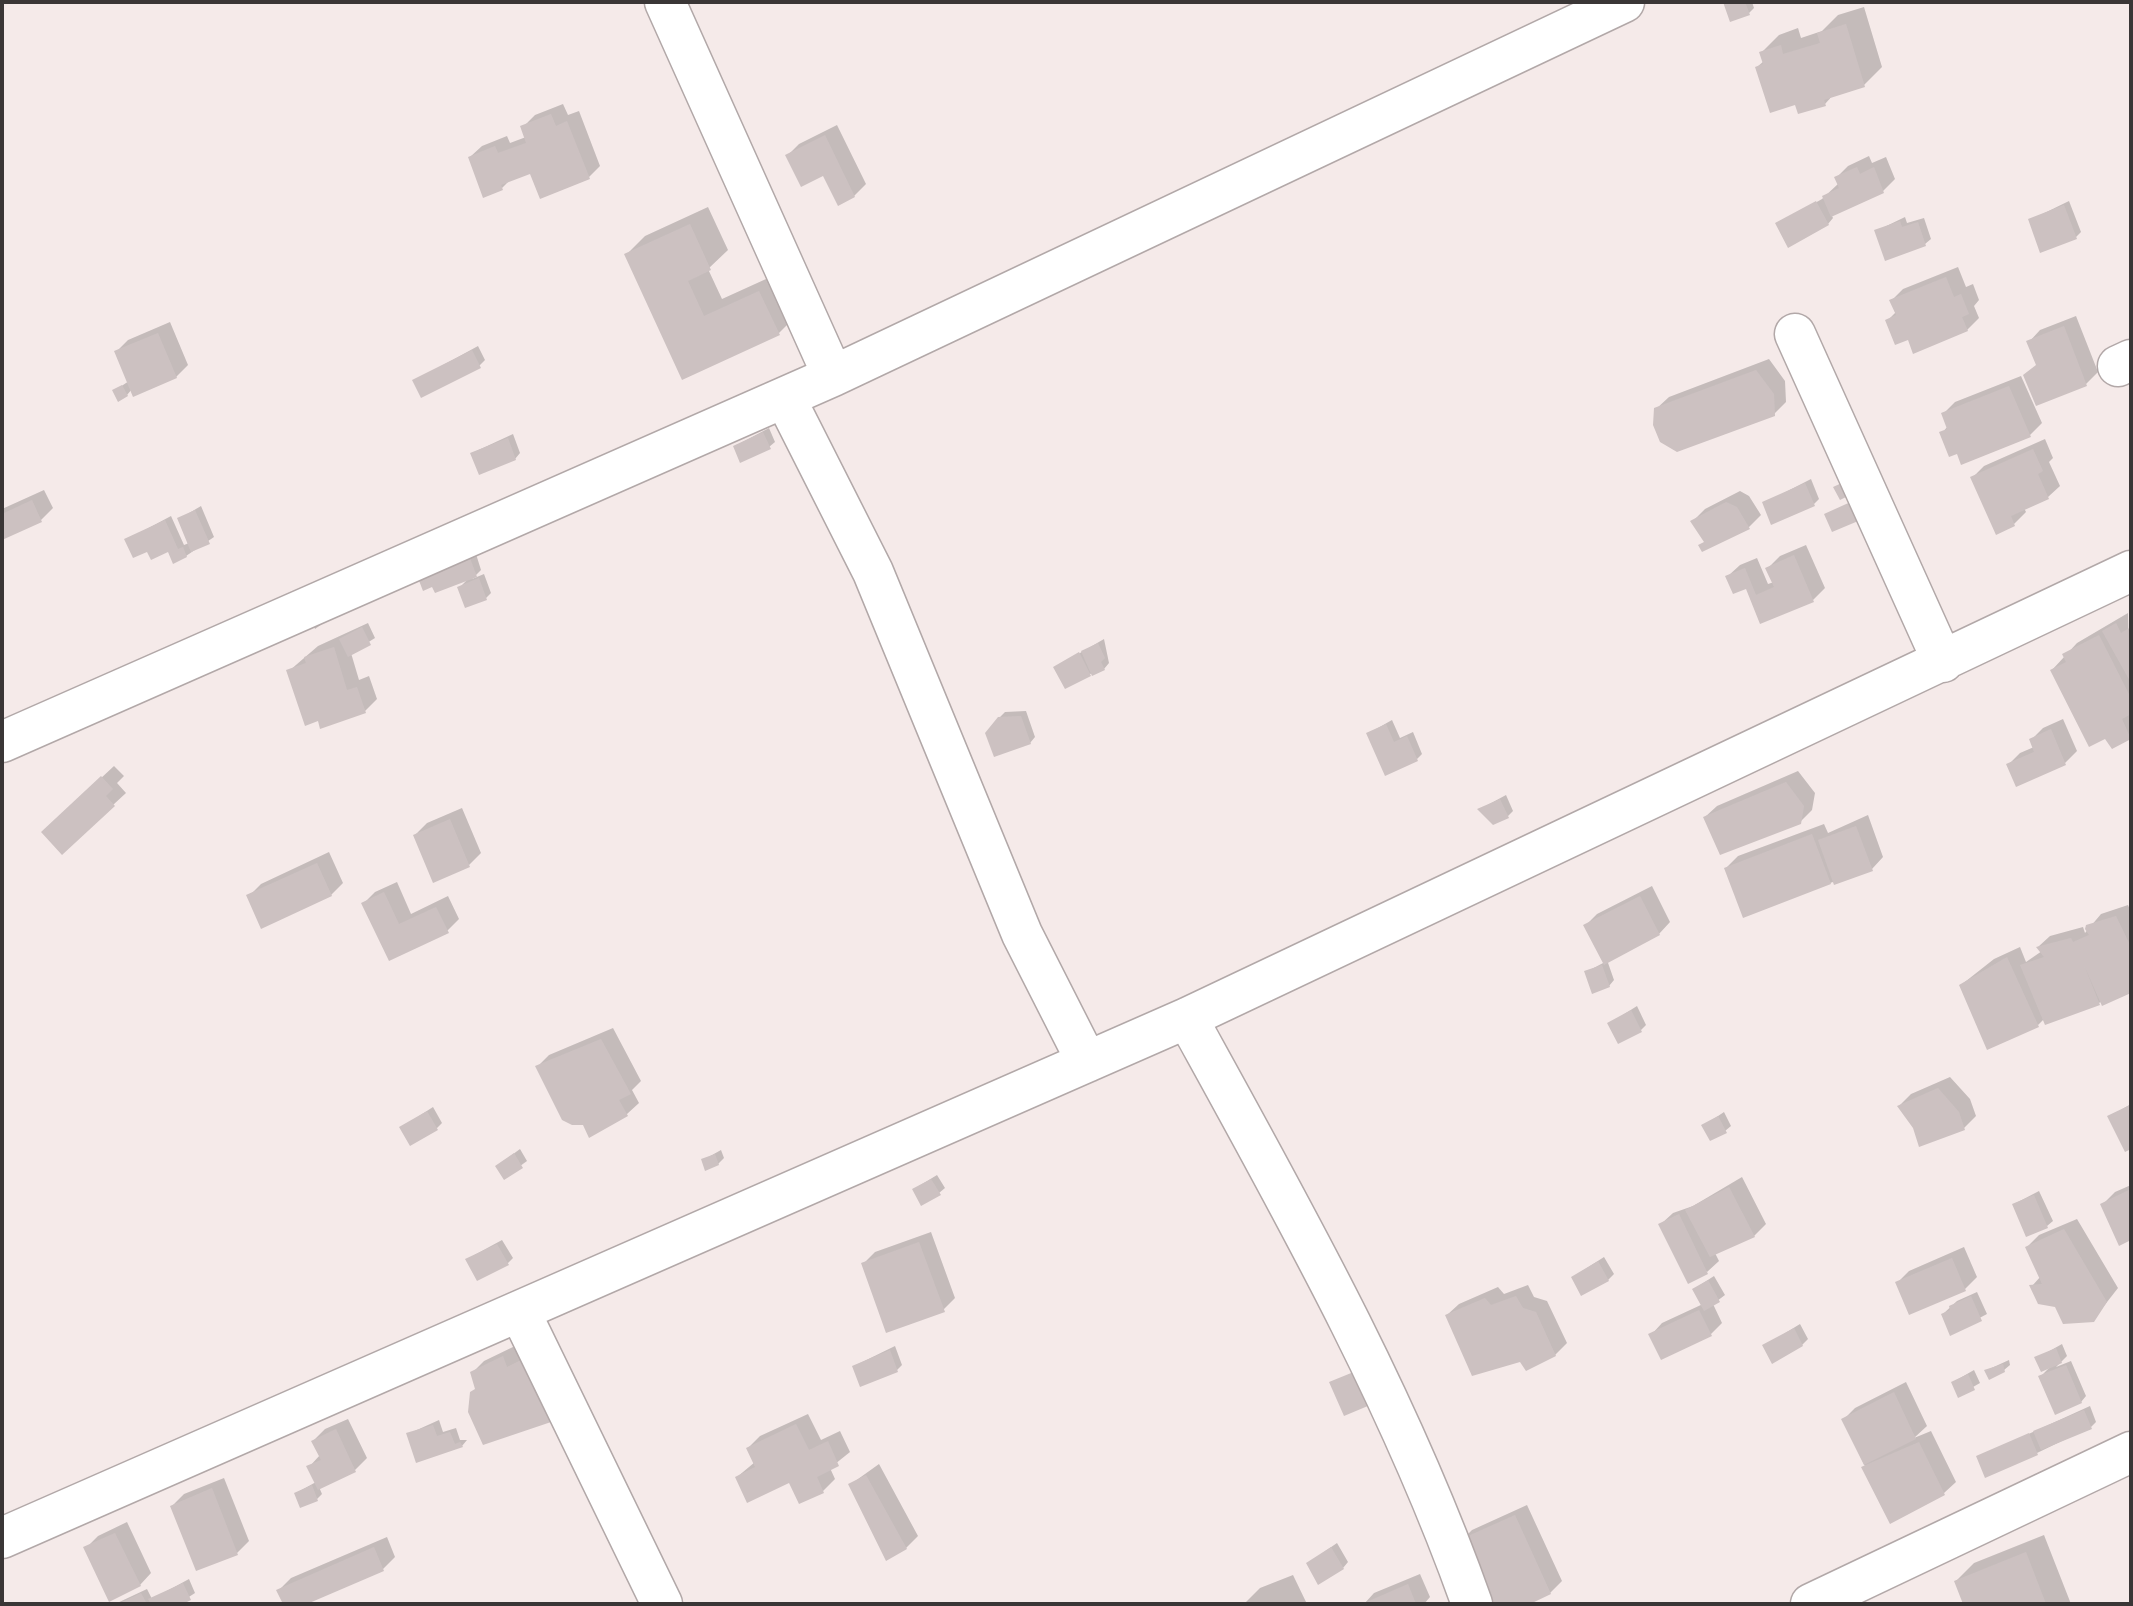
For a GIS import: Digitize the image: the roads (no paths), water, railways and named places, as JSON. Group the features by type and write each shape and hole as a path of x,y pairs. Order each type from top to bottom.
{"street":[{"path":"665,2 833,376"},
{"path":"2,742 785,398 1624,2"},
{"path":"1795,334 1943,662"},
{"path":"785,398 873,572 1022,934 1087,1062"},
{"path":"2,1538 1187,1018 2131,571"},
{"path":"1187,1018 1288,1203 1438,1506 1472,1604"},
{"path":"520,1312 662,1604"},
{"path":"1811,1604 2131,1452"}]}
